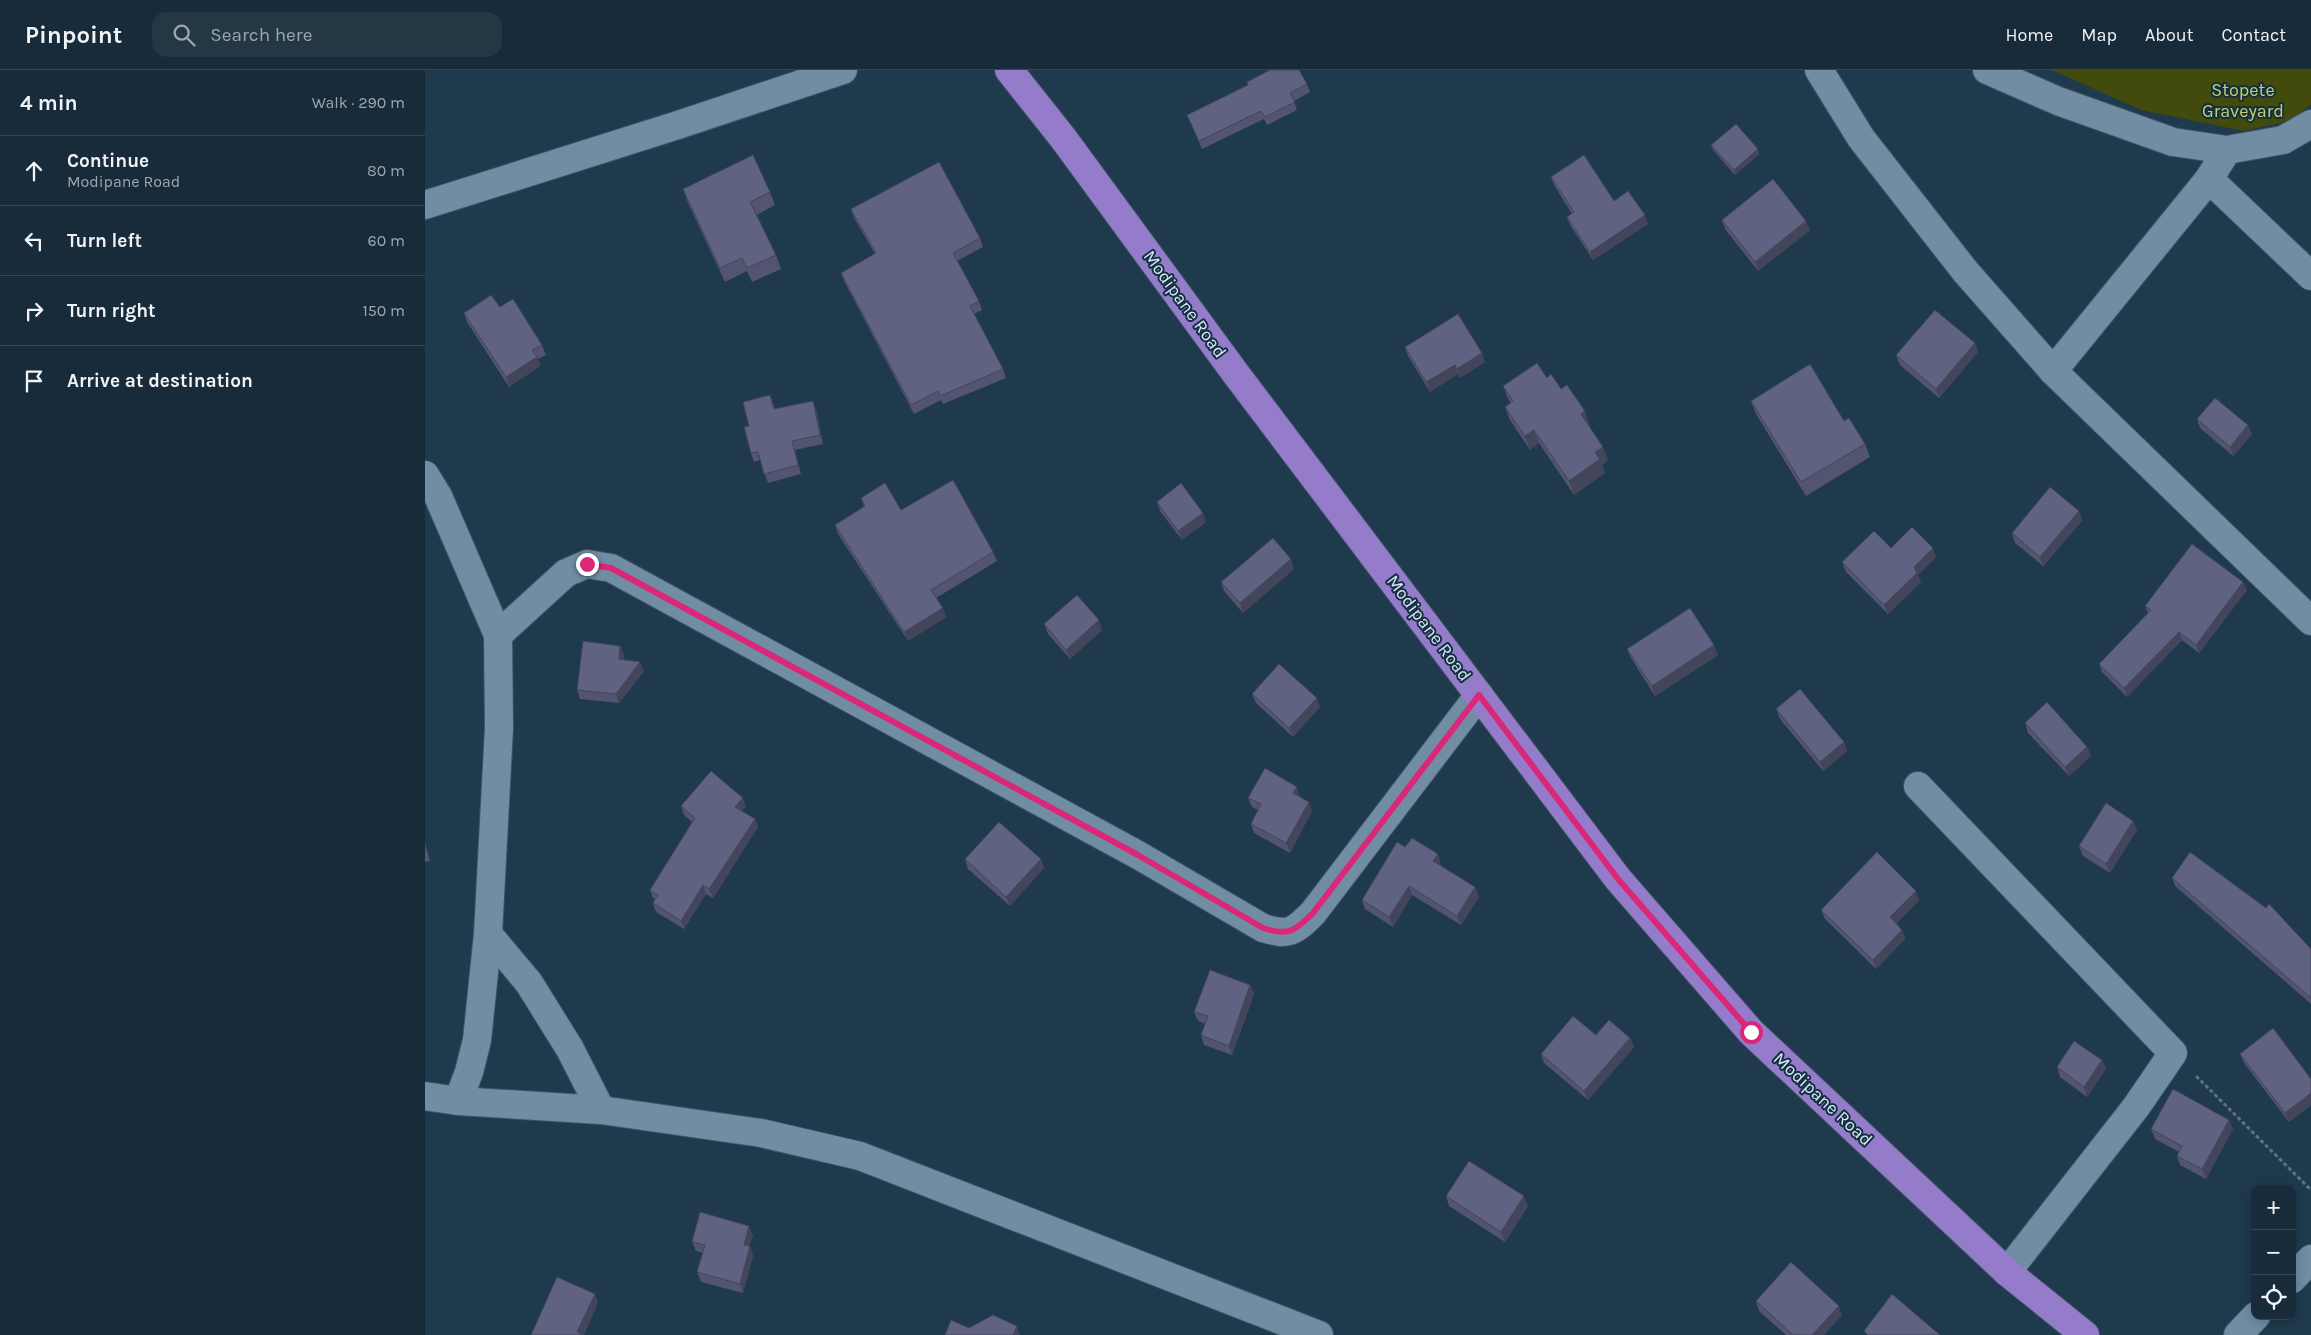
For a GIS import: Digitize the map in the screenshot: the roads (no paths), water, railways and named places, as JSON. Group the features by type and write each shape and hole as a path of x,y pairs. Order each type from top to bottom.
{"main road":[{"name":"Modipane Road","path":"1009,70 1063,138 1237,374 1618,879 1751,1032 2007,1272 2085,1335"}],"street":[{"path":"425,205 678,125 843,70"},
{"path":"1819,70 1861,138 1965,271 2053,371 2311,621"},
{"path":"1987,70 2058,101 2173,142 2227,150 2283,140 2311,124"},
{"path":"2053,371 2209,179 2227,150"},
{"path":"2209,179 2311,276"},
{"path":"425,475 438,496 497,635 499,728 488,934 477,1040 469,1072 457,1102"},
{"path":"497,635 566,572 587,564 611,568 1138,855 1263,928 1280,933 1297,929 1313,913 1479,695"},
{"path":"1917,786 2173,1052 2137,1107 2007,1272"},
{"path":"488,934 529,983 570,1049 601,1110"},
{"path":"425,1096 457,1102 601,1110 761,1133 860,1156 1319,1335"},
{"path":"2296,1275 2311,1259"},
{"path":"2237,1335 2252,1320"}],"park label":[{"name":"Stopete Graveyard","path":"2243,100"}]}
